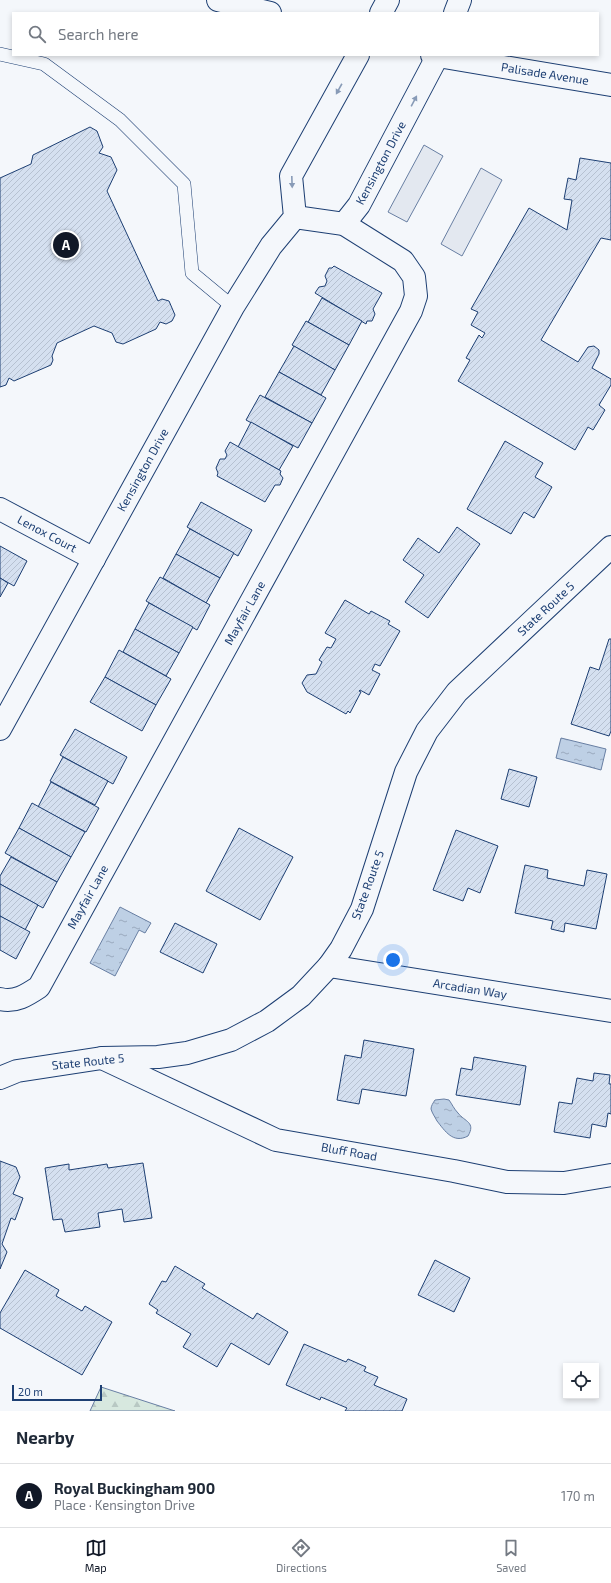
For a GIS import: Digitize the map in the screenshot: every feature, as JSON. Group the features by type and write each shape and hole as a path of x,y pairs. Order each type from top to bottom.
{"street":[{"path":"218,0 266,12"},
{"path":"382,12 388,0"},
{"path":"455,12 460,0"},
{"path":"344,224 295,217 291,176 357,56"},
{"name":"Kensington Drive","path":"344,224 359,205 436,56"},
{"name":"Palisade Avenue","path":"436,56 611,85"},
{"name":"Kensington Drive","path":"0,730 233,307 271,246 295,217"},
{"name":"Mayfair Lane","path":"0,999 7,1001 24,997 39,987 411,312 416,296 414,277 403,261 344,224"},
{"name":"Lenox Court","path":"0,509 94,559"},
{"name":"State Route 5","path":"0,1078 17,1071 102,1058 158,1057 187,1053 230,1040 268,1021 301,996 329,966 341,949 362,909 406,772 427,731 457,692 606,558"},
{"name":"Arcadian Way","path":"329,966 611,1011"},
{"name":"Bluff Road","path":"102,1058 276,1140 507,1182 564,1183 611,1175"}],"lane":[{"path":"0,54 44,64 120,120 184,184 192,273 233,307"}],"green space":[{"path":"101,1387 175,1411 90,1411"}],"shaded area":[{"path":"424,145 443,156 407,222 388,212"},
{"path":"481,168 502,180 462,256 441,244"}],"water":[{"path":"561,738 606,749 601,770 556,758"},
{"path":"120,907 151,923 145,933 139,930 115,976 90,963"},
{"path":"435,1100 449,1100 461,1116 469,1123 471,1128 468,1136 463,1138 454,1137 446,1132 437,1121 431,1107"}],"building":[{"path":"90,127 97,131 103,147 99,153 111,157 117,170 107,191 158,301 162,299 169,301 175,315 172,321 166,324 160,322 156,329 123,344 116,342 112,333 94,326 57,343 52,356 53,360 51,365 14,381 9,378 6,385 0,387 0,178 31,164 33,155"},
{"path":"580,158 611,163 611,240 601,238 541,340 578,362 588,347 594,346 599,350 599,354 592,368 611,379 611,385 599,405 605,410 593,430 588,427 575,450 458,381 470,360 466,358 479,335 482,338 485,333 471,325 478,312 471,309 529,208 567,230 572,200 564,199 568,178 576,180"},
{"path":"334,266 382,293 373,309 375,314 372,321 367,321 366,324 315,293 319,287 325,286 327,281 325,276 329,268"},
{"path":"322,298 362,321 349,345 308,322"},
{"path":"306,321 349,345 335,370 292,345"},
{"path":"294,346 335,370 321,395 279,372"},
{"path":"279,372 326,398 312,423 265,397"},
{"path":"260,395 312,423 298,448 246,420"},
{"path":"251,422 293,446 279,470 238,447"},
{"path":"505,441 543,463 535,477 552,487 534,518 524,512 511,534 467,509"},
{"path":"230,442 281,471 280,474 283,478 280,485 275,485 265,502 217,476 218,473 216,468 220,459 225,459 227,455 225,451"},
{"path":"201,502 252,530 238,556 187,527"},
{"path":"457,527 480,544 428,618 405,602 424,575 403,560 418,538 439,553"},
{"path":"190,529 234,553 220,578 176,554"},
{"path":"0,546 27,561 14,586 0,578"},
{"path":"176,554 220,578 206,603 163,578"},
{"path":"160,577 210,605 197,630 146,601"},
{"path":"0,578 8,583 0,597"},
{"path":"345,600 369,614 371,611 390,621 388,624 400,631 380,666 375,664 372,670 380,674 369,695 360,690 359,691 361,692 350,713 348,711 346,714 307,692 302,683 307,675 316,674 322,662 319,660 327,647 331,648 336,639 325,633"},
{"path":"149,603 193,627 179,653 135,629"},
{"path":"135,629 179,653 166,676 123,652"},
{"path":"609,639 611,639 611,731 609,736 571,724 590,667 599,670"},
{"path":"119,650 171,679 156,705 105,677"},
{"path":"105,677 156,705 142,731 90,702"},
{"path":"75,729 127,757 113,784 60,755"},
{"path":"63,757 108,781 95,805 50,781"},
{"path":"509,769 537,777 529,807 501,799"},
{"path":"51,782 99,808 86,832 38,807"},
{"path":"32,803 85,832 71,857 19,828"},
{"path":"19,828 71,857 57,882 5,853"},
{"path":"239,828 293,857 260,920 206,891"},
{"path":"456,830 498,846 480,893 468,888 463,901 433,890"},
{"path":"11,857 57,882 43,908 0,884 0,876"},
{"path":"525,865 548,870 547,878 584,886 587,870 607,874 596,929 565,923 564,932 551,929 553,921 515,913"},
{"path":"0,884 38,905 25,930 0,916"},
{"path":"0,916 30,932 16,959 0,950"},
{"path":"175,923 217,944 203,973 160,952"},
{"path":"364,1040 414,1049 406,1096 362,1089 359,1104 337,1100 345,1055 361,1058"},
{"path":"474,1057 526,1066 520,1105 456,1095 461,1068 472,1070"},
{"path":"594,1073 610,1075 609,1084 611,1084 611,1114 608,1113 606,1127 592,1124 590,1138 554,1132 559,1102 572,1104 577,1078 593,1081"},
{"path":"0,1161 16,1167 20,1177 13,1194 23,1198 15,1220 11,1218 2,1244 7,1252 0,1269"},
{"path":"143,1163 152,1218 124,1222 122,1209 98,1213 100,1227 65,1232 62,1219 53,1220 45,1168 69,1164 69,1170 107,1164 108,1168"},
{"path":"435,1260 470,1278 454,1312 418,1295"},
{"path":"175,1266 205,1284 202,1288 253,1319 257,1313 288,1332 269,1365 231,1343 217,1367 183,1347 191,1334 156,1313 158,1310 149,1304 162,1281 166,1282"},
{"path":"25,1270 59,1290 56,1296 82,1311 85,1306 112,1322 82,1375 0,1328 0,1313"},
{"path":"304,1344 346,1362 348,1359 366,1367 364,1371 378,1377 374,1385 407,1399 402,1411 345,1411 347,1408 321,1397 320,1400 286,1385"}],"place":[{"name":"Royal Buckingham 900","path":"66,245"}]}
